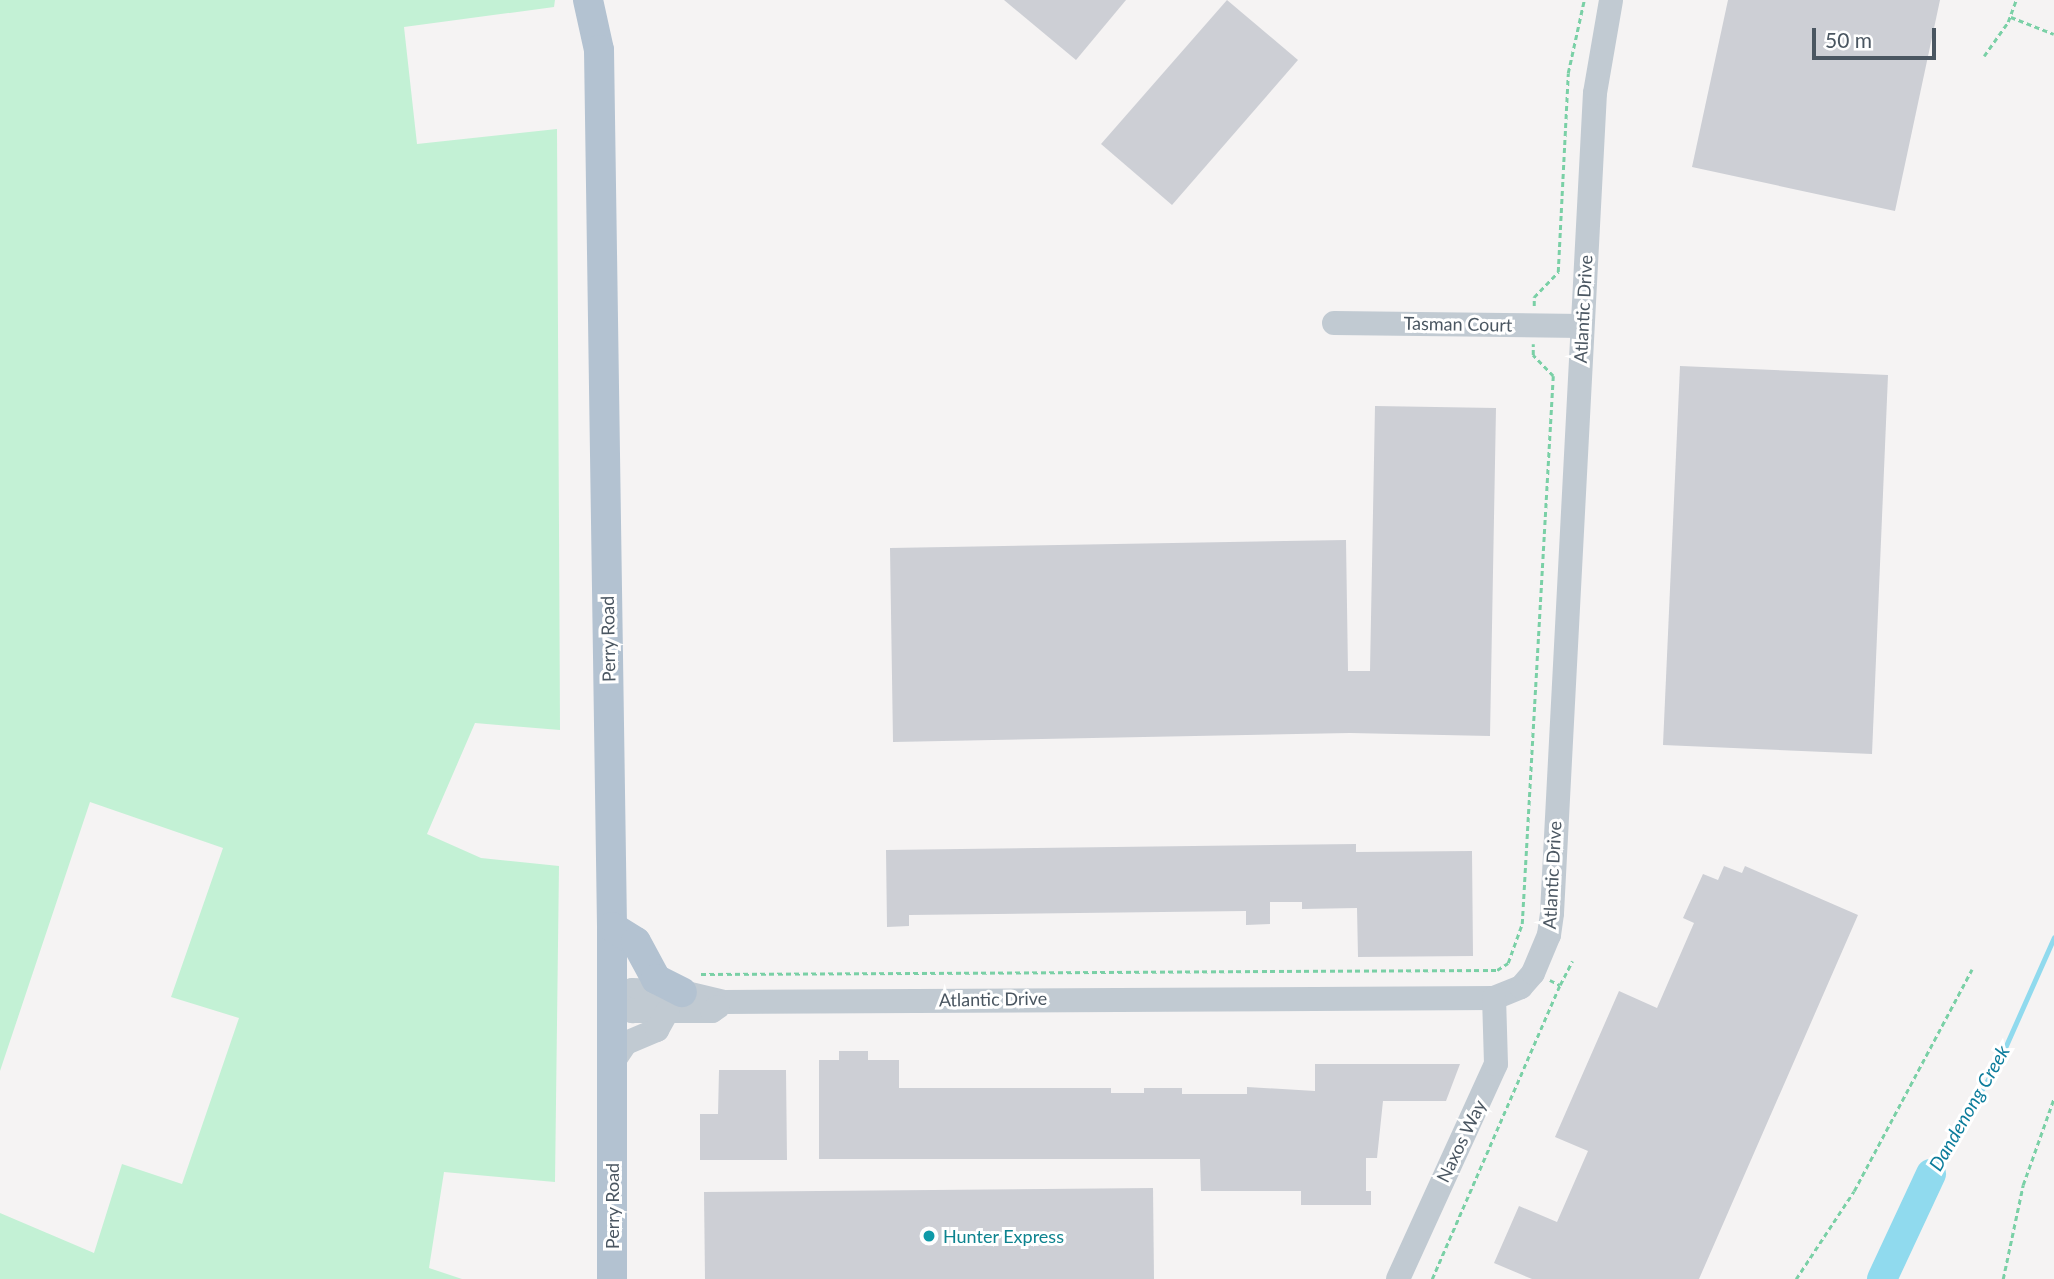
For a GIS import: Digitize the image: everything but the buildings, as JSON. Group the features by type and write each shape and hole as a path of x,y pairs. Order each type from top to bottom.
{"main road":[{"name":"Perry Road","path":"588,0 599,51 612,927 612,1279"},
{"path":"612,927 636,942 656,979 680,993"}],"street":[{"name":"Atlantic Drive","path":"611,1000 632,990 680,993 724,1002 1494,998 1527,981 1549,935 1595,93 1611,0"},
{"name":"Tasman Court","path":"1334,323 1582,326"},
{"path":"611,1065 626,1043 657,1030 680,993"},
{"name":"Naxos Way","path":"1398,1279 1496,1064 1494,998"}],"path":[{"path":"680,993 1497,970 1508,963 1522,924 1553,376 1533,355 1534,297 1558,272 1569,73 1584,0"},
{"path":"1984,56 2011,17 2016,0"},
{"path":"2011,17 2054,34"},
{"path":"1796,1279 1854,1191 1972,969"},
{"path":"1432,1279 1560,985"},
{"path":"2003,1279 2022,1185 2054,1098"}],"green space":[{"path":"0,0 555,0 554,7 404,27 417,144 557,129 560,730 475,723 427,834 481,858 559,866 555,1182 444,1172 429,1268 462,1279 0,1279 0,1213 94,1253 122,1164 182,1184 239,1018 171,997 223,848 90,802 0,1071"}],"waterway":[{"name":"Dandenong Creek","path":"1931,1174 2000,1059 2054,937"},
{"name":"Dandenong Creek","path":"1882,1279 1931,1174"}],"place":[{"name":"Hunter Express","path":"929,1236"}]}
